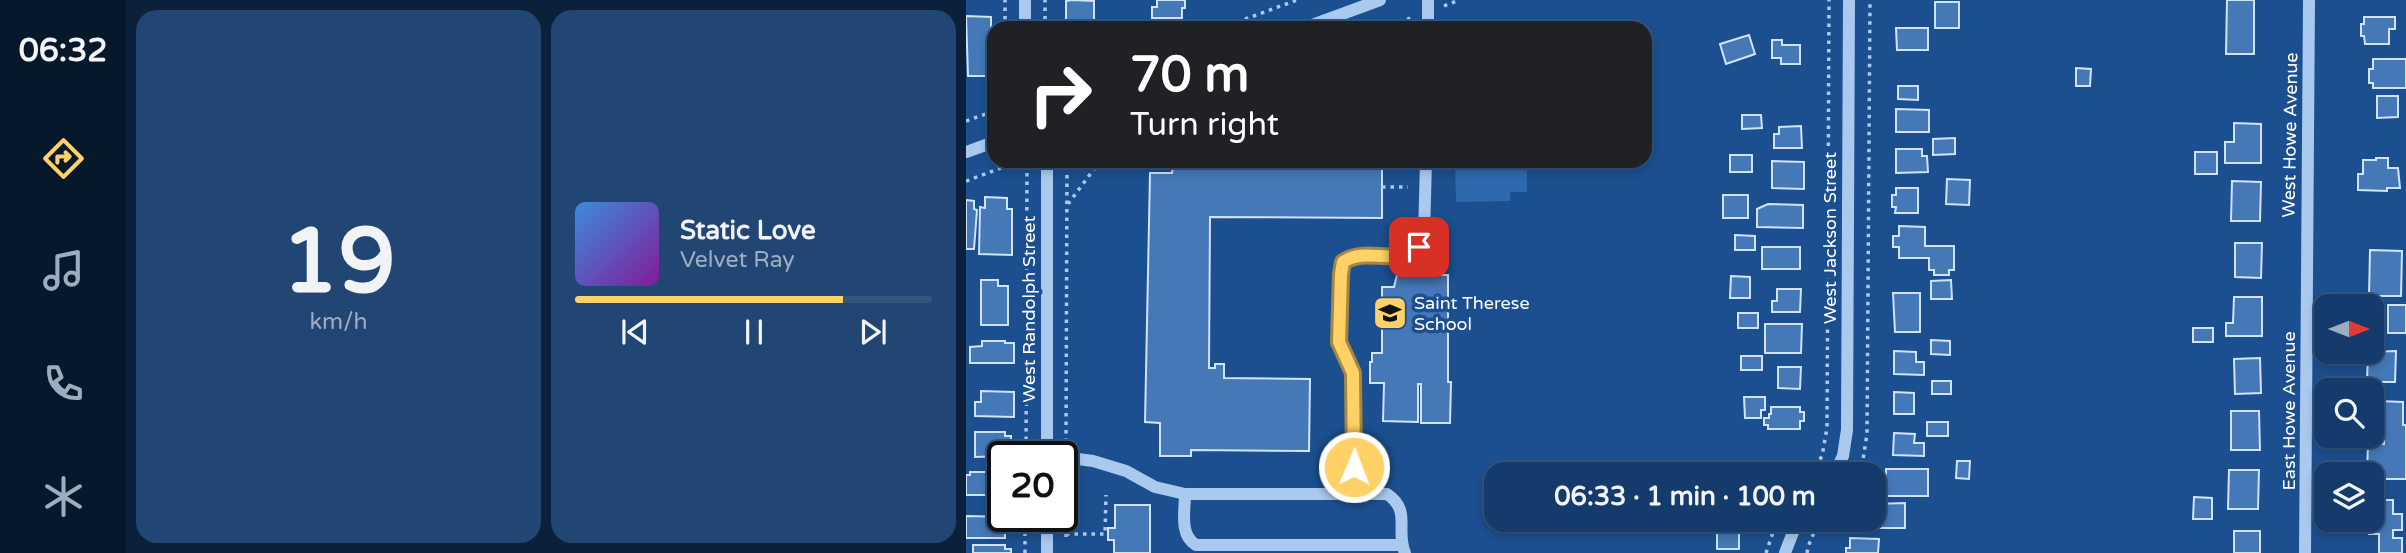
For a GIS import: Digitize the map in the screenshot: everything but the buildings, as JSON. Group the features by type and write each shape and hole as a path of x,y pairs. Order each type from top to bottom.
{"street":[{"path":"1025,0 1025,21"},
{"path":"1323,21 1380,0"},
{"path":"1428,0 1428,21"},
{"name":"West Jackson Street","path":"1840,462 1847,430 1849,0"},
{"name":"West Howe Avenue","path":"2306,270 2309,0"},
{"path":"966,152 987,144"},
{"name":"West Randolph Street","path":"1047,168 1047,441"},
{"path":"1353,494 1355,385 1353,373 1339,342 1343,262 1352,256 1407,256 1419,247 1424,236 1426,168"},
{"name":"East Howe Avenue","path":"2305,553 2306,270"},
{"path":"1078,459 1126,471 1155,487 1185,494 1387,494 1396,501 1401,512 1403,549 1196,545 1188,541 1185,534 1185,494"},
{"path":"1047,532 1047,553"},
{"path":"1785,553 1793,532"}],"path":[{"path":"1005,0 1005,21"},
{"path":"1045,0 1045,21"},
{"path":"1240,21 1297,0"},
{"path":"1818,462 1827,428 1829,0"},
{"path":"1863,462 1867,434 1870,0"},
{"path":"966,121 987,114"},
{"path":"966,181 1001,168"},
{"path":"1026,441 1027,168"},
{"path":"1066,441 1067,168"},
{"path":"1067,206 1095,168"},
{"path":"1382,187 1425,187"},
{"path":"1066,543 1066,534 1105,534 1106,495"},
{"path":"1025,532 1025,553"},
{"path":"1766,553 1773,532"},
{"path":"1807,553 1814,532"}],"shaded area":[{"path":"1455,168 1527,168 1527,192 1510,192 1510,201 1456,202"}],"place":[{"name":"Saint Therese School","path":"1390,313"}],"route":[{"path":"1354,467 1355,385 1353,373 1339,342 1343,262 1352,256 1407,256 1419,247"}]}
